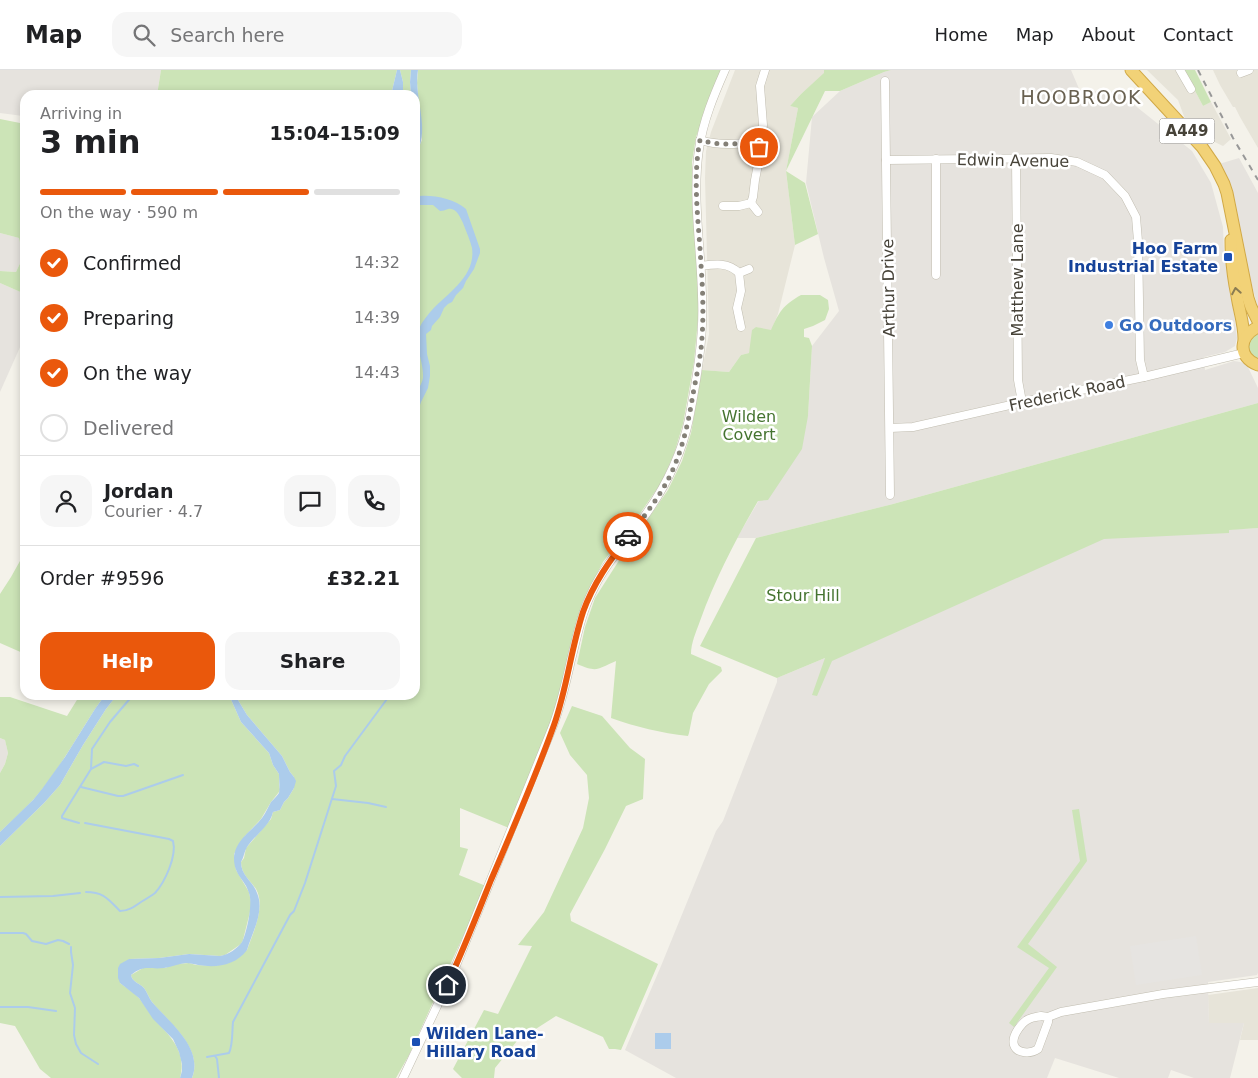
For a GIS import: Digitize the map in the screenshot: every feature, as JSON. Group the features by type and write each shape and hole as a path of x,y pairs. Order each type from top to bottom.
{"highway":[{"name":"A449","path":"1131,70 1189,132 1210,157 1221,177 1229,201 1251,308 1258,321"},
{"name":"A449","path":"1229,201 1232,264 1244,331 1244,353"},
{"path":"1244,339 1251,331 1258,327"},
{"path":"1244,353 1249,360 1258,365"}],"street":[{"path":"403,1078 455,968 553,726 562,700 581,620 592,592 614,555 641,520 665,484 680,453 689,419 700,349 702,314 701,266 696,202 698,155 706,119 725,70"},
{"path":"700,140 720,144 741,144 757,142 761,138 763,125 760,86 765,70"},
{"path":"1180,70 1191,89"},
{"path":"1241,74 1249,70"},
{"name":"Arthur Drive","path":"885,81 890,495"},
{"path":"751,202 760,154 757,142"},
{"name":"Matthew Lane","path":"1016,158 1018,380 1022,402"},
{"name":"Edwin Avenue","path":"886,160 1052,158 1077,162 1105,175 1125,196 1136,217 1140,360 1144,377"},
{"path":"936,159 936,275"},
{"path":"723,206 739,206 751,202"},
{"path":"751,202 758,212"},
{"path":"701,266 716,264 730,266 738,273 741,291 737,308 741,327"},
{"path":"738,273 748,269"},
{"name":"Frederick Road","path":"890,428 913,427 1144,377 1244,353"},
{"path":"1048,1017 1038,1049 1028,1053 1016,1049 1013,1040 1016,1033 1024,1022 1033,1018 1048,1017 1061,1012 1163,994 1258,982"}],"shaded area":[{"path":"0,70 161,70 158,90 20,90 20,116 0,113"},
{"path":"735,70 824,70 825,73 790,106 798,108 786,171 795,245 778,314 771,331 756,327 749,353 741,355 729,372 702,370 709,334 705,178 706,151 711,132"},
{"name":"Hoo Farm Industrial Estate","path":"891,70 1071,70 1080,91 1118,92 1192,151 1211,183 1223,227 1224,253 1237,338 1235,346 1225,352 1204,357 1205,370 1234,361 1246,363 1258,388 1258,403 893,504 756,538 737,538 808,416 812,346 839,311 806,183 812,117 840,91"},
{"path":"1147,70 1184,70 1203,106 1211,102 1231,139 1223,146 1202,136 1185,119 1178,100"},
{"path":"1213,70 1258,70 1258,148 1220,85"},
{"path":"1239,158 1258,193 1258,308 1247,268 1233,196 1219,164"},
{"path":"0,233 19,238 20,263 16,272 0,271"},
{"path":"0,283 20,292 20,347 0,392"},
{"path":"1258,528 1258,973 1257,975 1208,982 1209,1023 1244,1023 1230,1078 1194,1078 1171,1070 1168,1078 1119,1078 1055,1058 1047,1078 676,1078 625,1050 716,831 723,821 777,678 921,618 1102,535"},
{"path":"0,738 5,740 8,753 0,773"},
{"path":"1196,936 1202,975 1136,985 1130,946"},
{"path":"1258,988 1258,1040 1240,1040 1244,1023 1209,1024 1208,995"}],"green space":[{"path":"161,70 397,70 392,90 158,90"},
{"path":"400,70 411,70 411,90 403,90"},
{"path":"418,70 721,70 696,137 692,162 692,199 699,309 694,362 683,424 674,454 661,483 635,521 603,562 583,601 550,724 509,828 460,808 460,847 468,849 459,875 486,886 409,1055 396,1078 192,1078 193,1056 189,1046 175,1027 152,1002 144,988 134,981 131,975 143,968 165,968 176,964 189,963 216,966 247,950 258,919 260,903 256,889 244,873 241,862 246,848 271,819 273,812 280,810 288,798 294,788 294,777 282,756 247,715 238,700 420,700 420,145 422,140 420,90 418,90"},
{"path":"824,70 891,70 840,91 825,91 786,171 798,108 790,106 824,73"},
{"path":"1184,70 1195,70 1211,102 1203,106"},
{"path":"0,119 20,123 20,243 19,238 0,233"},
{"path":"786,171 805,183 818,234 795,245"},
{"path":"20,263 20,292 0,283 0,271 16,272"},
{"name":"Wilden Covert","path":"801,295 820,295 828,300 829,309 825,320 804,329 804,337 809,338 812,346 808,416 802,449 768,500 758,501 750,515 712,590 695,633 692,646 691,654 721,667 722,671 709,684 693,713 688,736 649,729 611,718 616,661 597,669 577,664 585,627 595,598 668,490 682,461 691,433 702,370 729,372 741,355 749,353 752,330 756,327 771,330 782,310"},
{"path":"1258,332 1258,360 1251,355 1248,342"},
{"name":"Stour Hill","path":"1258,403 1258,528 1229,530 1229,533 1104,539 832,661 817,696 812,695 825,658 777,678 700,646 756,538 893,504"},
{"path":"20,561 20,652 0,643 0,594"},
{"path":"0,697 10,697 67,716 77,700 102,700 43,788 0,832 0,773 8,753 5,740 0,738"},
{"path":"113,700 231,700 241,722 269,753 273,765 279,774 279,792 261,819 245,836 234,854 236,870 249,892 251,902 241,944 225,955 220,956 189,954 129,959 120,983 139,998 172,1039 181,1060 180,1078 51,1078 40,1069 15,1026 0,1023 0,846 60,785"},
{"path":"572,706 602,716 630,748 645,759 643,799 626,806 570,914 571,921 658,964 621,1050 609,1049 603,1037 556,1016 517,1041 495,1068 494,1078 462,1078 453,1069 484,1010 498,1014 532,946 518,945 544,912 583,828 589,798 587,775 570,755 560,733"},
{"path":"1079,809 1087,861 1028,944 1057,967 1014,1027 1009,1023 1049,968 1017,947 1080,861 1072,810"}],"water":[{"path":"397,70 400,70 403,90 392,90"},
{"path":"411,70 418,70 417,90 411,90"},
{"path":"420,110 422,124 420,145"},
{"path":"420,196 444,198 466,209 480,253 474,269 463,288 452,302 444,308 431,330 426,334 430,376 428,388 420,405 420,386 423,378 420,355 420,328 432,310 453,290 465,275 470,267 472,258 470,242 457,213 451,209 440,211 433,205 420,205"},
{"path":"101,700 113,700 83,745 60,785 0,846 0,832 42,789 65,757"},
{"path":"231,700 238,700 247,715 282,756 296,781 294,788 280,810 273,812 266,826 247,847 241,862 245,875 255,889 260,907 247,950 237,960 225,965 205,966 186,963 164,968 144,968 131,975 134,981 144,988 152,1002 183,1036 189,1046 193,1056 192,1078 180,1078 182,1064 173,1039 153,1019 139,998 120,983 118,968 120,964 129,959 189,954 220,956 229,953 242,942 249,918 250,898 247,888 234,864 235,852 237,846 262,818 271,802 279,793 279,774 273,765 269,753 241,722"},
{"path":"655,1033 671,1033 671,1049 655,1049"}],"waterway":[{"path":"79,823 62,818 62,816 91,769 92,749 110,722 129,700"},
{"path":"207,1057 229,1053 232,1042 233,1022 290,915 294,911 305,883 336,786 334,771 341,765 345,756 386,700"},
{"path":"91,769 104,762 126,766 134,764 138,766"},
{"path":"81,787 123,796 183,775"},
{"path":"332,799 386,807"},
{"path":"85,823 169,839 173,841 174,847 172,861 159,888 155,893 131,908 120,911 102,895 86,892"},
{"path":"0,897 53,896 80,893"},
{"path":"0,933 23,933 32,941 46,944 58,940 69,944"},
{"path":"71,947 73,965 70,993 75,1008 74,1035 76,1044 81,1053 98,1064"},
{"path":"0,1007 28,1007 56,1011"},
{"path":"215,1056 219,1078"}],"railway":[{"path":"1198,70 1233,138 1258,180"}],"way so far":[{"path":"628,537 653,503 673,469 680,453 689,419 700,349 702,323 701,266 696,202 696,175 700,140 720,144 757,142 759,147"}],"place":[{"name":"Hoo Farm Industrial Estate","path":"1228,257"},
{"name":"Go Outdoors","path":"1109,325"},
{"name":"Wilden Lane- Hillary Road","path":"416,1042"}],"district":[{"name":"HOOBROOK","path":"1081,97"}],"route":[{"path":"447,985 508,841 553,726 562,700 584,611 602,574 628,537"}]}
